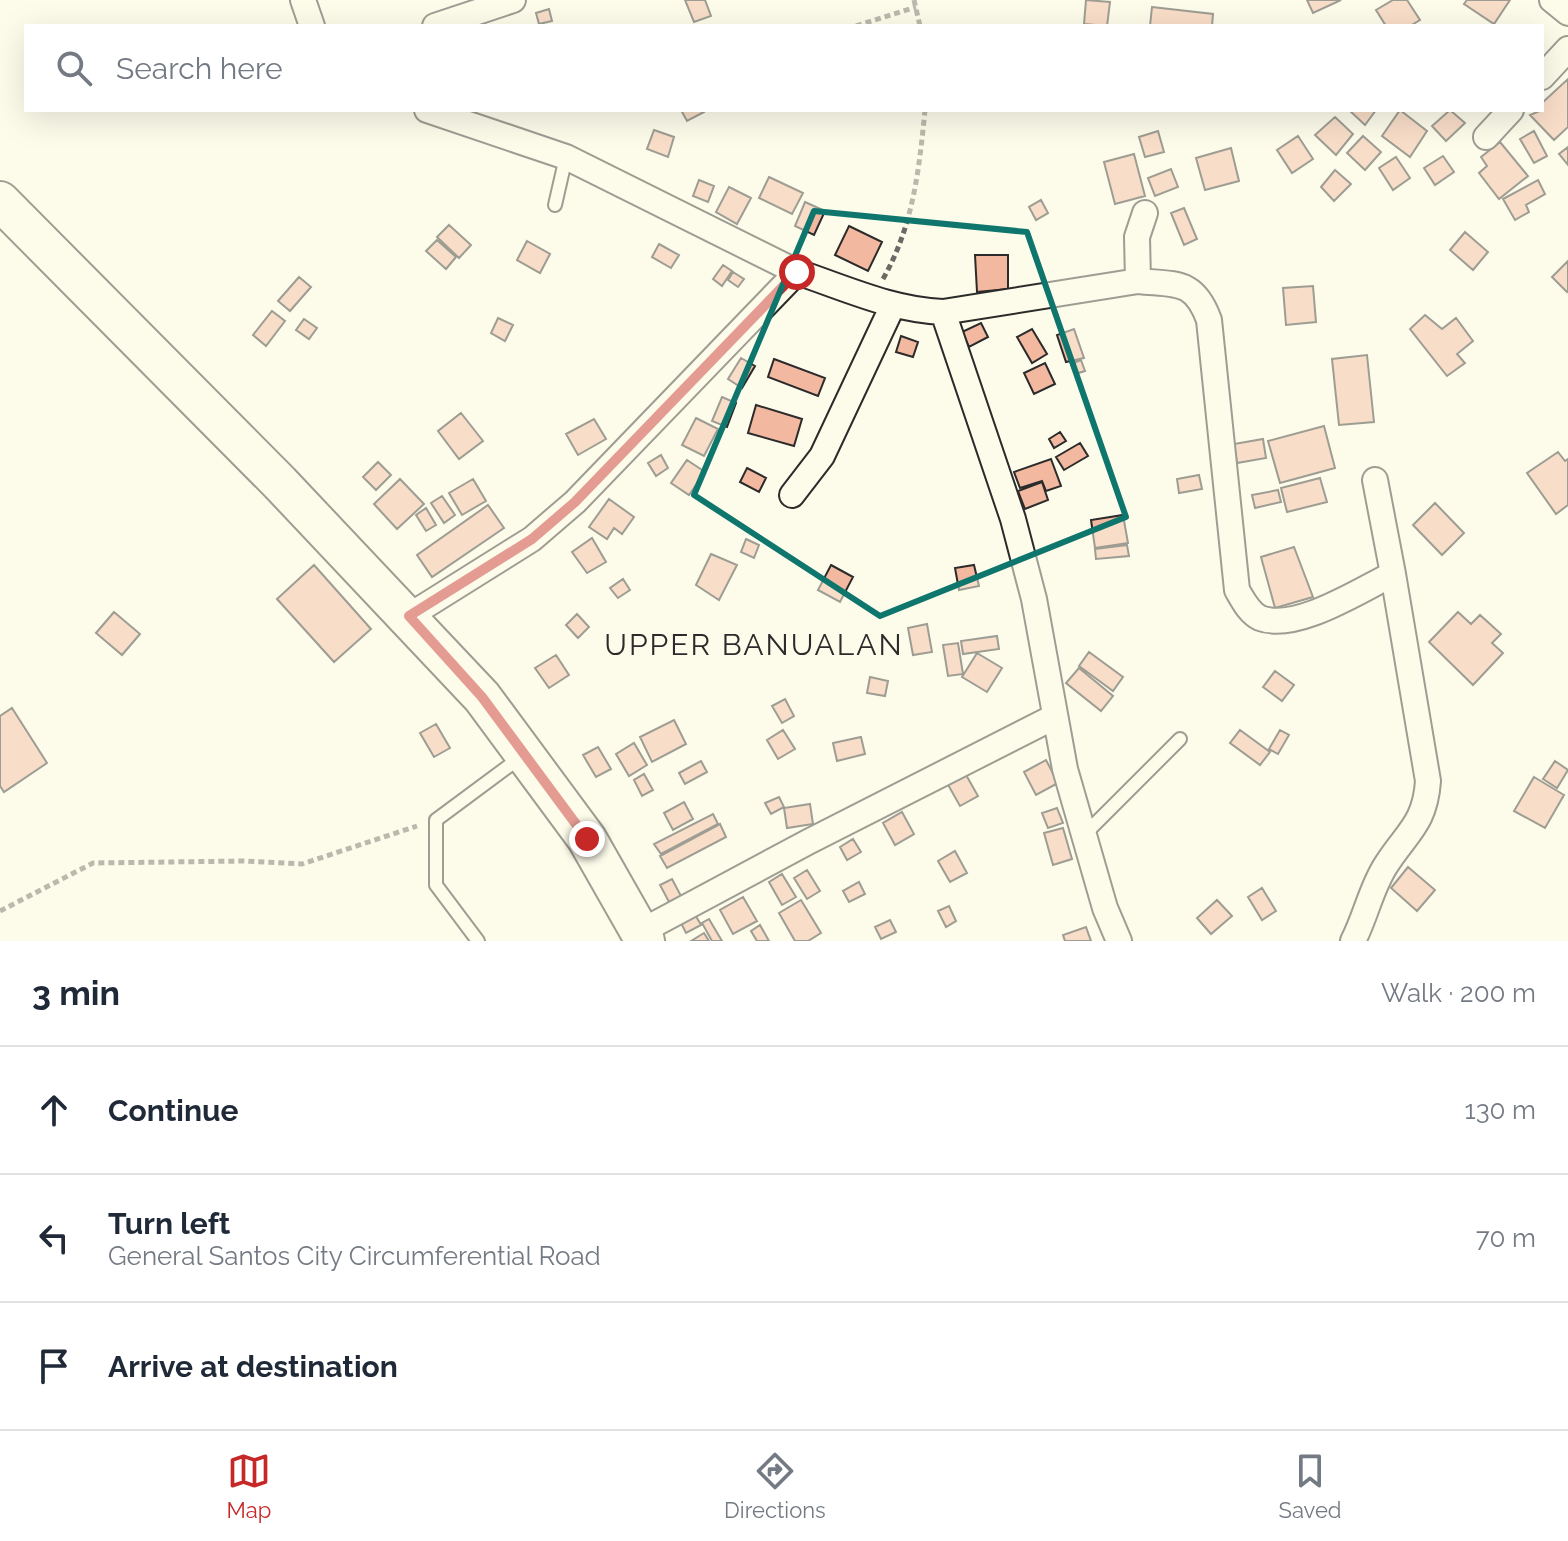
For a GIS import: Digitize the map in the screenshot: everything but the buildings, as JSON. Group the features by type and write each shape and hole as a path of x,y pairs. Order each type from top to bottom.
{"main road":[{"path":"0,201 409,616 527,753 587,839 643,937"}],"street":[{"path":"303,0 311,24"},
{"path":"441,24 513,0"},
{"path":"1552,0 1568,13"},
{"path":"1544,75 1568,49"},
{"path":"433,112 566,157 797,272 883,301 943,312 1138,281 1183,285 1202,301 1209,320 1237,590 1247,607 1259,618 1300,618 1393,574"},
{"path":"1486,137 1509,112"},
{"path":"1138,281 1137,237 1145,213"},
{"path":"409,616 532,539 575,502 797,272"},
{"path":"792,495 822,456 883,301"},
{"path":"943,312 1013,519 1034,599 1065,769 1105,908 1119,941"},
{"path":"1353,941 1386,864 1420,822 1427,802 1428,781 1375,480"},
{"path":"643,937 821,835 1054,717"}],"lane":[{"path":"555,205 566,157"},
{"path":"1085,834 1180,739"},
{"path":"478,941 436,885 436,820 527,753"}],"path":[{"path":"861,24 915,3 920,24"},
{"path":"883,301 903,244 918,181 925,112"},
{"path":"0,911 93,863 244,861 302,864 436,820"}],"highlighted area":[{"path":"814,211 1027,232 1126,517 880,616 694,495"}],"district":[{"name":"UPPER BANUALAN","path":"754,644"}],"route":[{"path":"587,839 527,753 482,697 409,616 532,539 575,502 797,272"}]}
